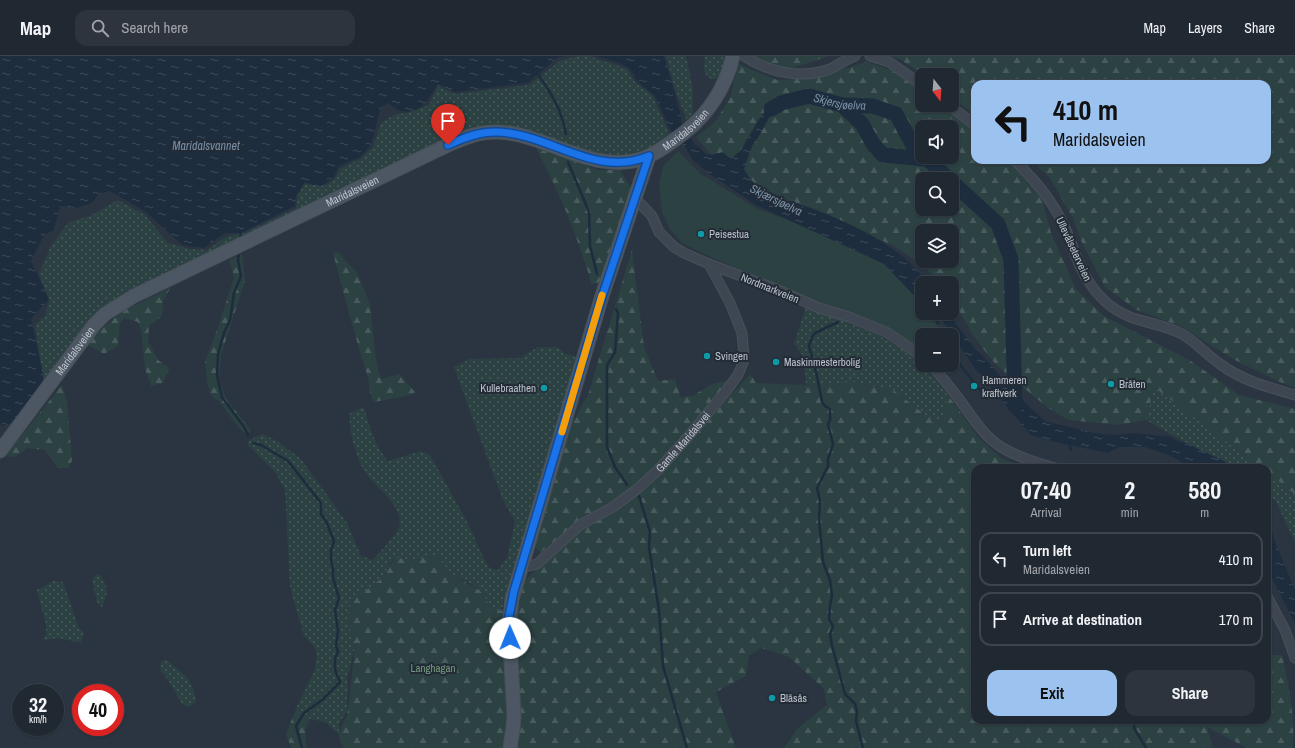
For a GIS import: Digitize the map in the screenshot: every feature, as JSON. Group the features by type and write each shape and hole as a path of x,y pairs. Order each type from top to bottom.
{"street":[{"name":"Maridalsveien","path":"0,452 98,320 111,310 142,292 448,145 477,134 497,132 526,137 600,161 619,163 649,156 690,128 705,111 717,96 727,75 733,56"},
{"path":"744,56 754,62 774,70 808,74 831,68 848,58 855,56"},
{"path":"870,56 889,62 915,80"},
{"path":"958,112 971,122"},
{"path":"510,748 514,716 509,616 512,599 590,334 649,156"},
{"name":"Ullevålseterveien","path":"1018,164 1052,202 1063,224 1079,265 1087,279 1106,303 1124,315 1168,328 1184,335 1220,364 1246,380 1273,390 1295,395"},
{"name":"Nordmarkveien","path":"635,198 652,216 659,232 674,247 709,264 819,308 875,327 899,340 915,351"},
{"name":"Gamle Maridalsvei","path":"521,568 538,564 580,525 613,507 636,490 658,470 734,382 744,363 742,333 730,303 709,264"},
{"path":"938,372 981,429 994,442 1000,447 1021,457 1043,464"},
{"path":"1271,604 1285,630 1295,658"}],"green space":[{"path":"589,56 627,69 635,82 652,95 672,139 650,149 625,156 597,154 526,131 472,131 124,297 44,384 35,325 45,316 49,301 39,274 51,246 68,223 92,215 118,200 145,215 168,243 191,249 207,250 226,237 246,232 296,208 298,195 305,184 322,185 330,182 334,179 340,169 360,159 373,147 381,123 396,114 407,113 429,105 438,86 455,94 529,85 561,60"},
{"path":"666,56 686,56 693,89 693,113 687,121 675,89"},
{"path":"705,56 728,56 724,69 717,78 712,79 706,74 704,69"},
{"path":"753,56 829,56 781,72 757,60"},
{"path":"890,56 1295,56 1295,388 1275,380 1233,359 1182,327 1137,310 1105,287 1082,243 1073,218 1049,177 1034,164 1271,164 1271,80 971,80 971,112 959,102 959,68 915,69 901,60"},
{"path":"867,62 894,71 915,87 915,112 949,112 971,128 971,164 1019,164 1042,200 1051,233 1076,289 1104,316 1191,361 1239,395 1295,409 1295,494 1271,475 1271,464 1256,464 1154,387 1146,420 1118,425 1068,420 1047,407 996,365 975,338 959,311 959,276 934,276 926,268 959,268 959,224 915,224 915,260 892,245 766,190 714,158 696,137 715,122 730,98 738,64 777,80 812,78"},
{"path":"536,148 598,170 620,170 632,190 601,282 591,284 572,225"},
{"path":"678,151 701,174 758,209 863,247 903,277 915,292 915,320 936,320 940,328 915,328 915,347 892,333 715,259 682,243 670,229 662,212 659,184 663,166"},
{"path":"632,250 644,347 658,381 675,379 681,398 694,395 712,384 730,380 726,390 656,467 617,498 576,523 540,553 535,546 571,425 588,395"},
{"path":"339,252 356,271 370,304 376,361 381,379 399,374 415,392 412,395 374,402 372,400 368,378 333,253"},
{"path":"242,254 245,281 221,355 219,379 226,399 251,430 247,435 239,428 219,401 212,397 207,383 205,362 234,278 229,260"},
{"path":"170,288 163,302 162,316 149,326 148,341 158,360 169,368 163,383 151,386 145,369 141,331 138,322 124,318 120,323 118,346 104,354 88,345 101,329 123,311"},
{"path":"806,306 878,335 911,354 915,358 915,372 929,372 948,395 940,426 893,390 854,382 806,385 804,357 794,344"},
{"path":"538,347 556,347 566,354 580,357 511,596 504,598 502,610 491,612 483,592 470,583 449,573 437,555 417,560 394,558 381,579 352,601 347,617 355,647 347,679 347,711 339,723 339,732 337,733 325,722 310,719 304,714 295,711 314,672 317,655 314,646 304,636 290,587 285,490 275,472 247,444 250,440 262,434 279,442 301,459 347,523 361,556 373,560 396,533 400,522 398,513 389,498 365,472 356,451 351,435 350,413 364,407 376,442 388,461 421,451 430,455 466,520 488,567 498,570 507,558 515,522 502,498 454,367 469,359 520,358"},
{"path":"750,374 756,383 806,385 854,382 893,390 940,426 948,395 978,437 1002,459 1018,464 971,464 971,724 1271,724 1271,655 1282,655 1292,713 1293,748 1247,748 1207,727 1213,748 784,748 798,728 827,705 824,689 789,657 761,648 749,656 746,676 716,692 736,748 516,748 519,734 519,684 514,616 522,583 578,529 659,475"},
{"path":"62,385 67,401 72,461 68,468 58,468 45,450 27,448 15,457 5,456"},
{"path":"1154,387 1256,464 1224,464 1146,420"},
{"path":"1271,475 1295,494 1295,542 1275,500 1271,497"},
{"name":"Langhagan","path":"437,555 449,573 483,592 491,612 502,610 512,616 507,748 343,748 338,734 347,716 355,647 347,617 352,601 381,579 395,558 417,560"},
{"path":"99,574 106,586 106,594 102,607 97,602 92,580"},
{"path":"53,581 63,582 79,628 84,632 81,643 59,638 43,640 46,634 46,624 37,590"},
{"path":"167,660 187,678 193,687 196,702 189,707 182,704 168,680 160,670 161,661"},
{"path":"295,711 304,714 310,719 305,730 307,748 291,748 286,734"}],"water":[{"name":"Maridalsvannet","path":"0,56 567,56 559,57 527,83 455,92 438,84 420,108 409,112 400,111 388,103 381,107 371,145 360,157 339,166 334,177 320,187 305,182 296,196 295,206 241,233 225,233 204,248 182,245 146,212 110,191 99,194 92,203 77,208 60,206 54,230 44,235 31,261 49,299 31,319 42,368 43,380 13,423 2,426 0,424"},
{"name":"Skjærsjøelva","path":"597,56 664,56 682,123 695,145 706,154 711,155 723,152 728,157 733,157 741,150 759,119 771,104 787,97 789,103 772,112 752,146 744,169 750,179 772,193 845,222 892,248 922,276 915,276 915,297 884,264 756,205 708,173 692,159 685,147 668,126 655,96 636,80 630,69 619,63"},
{"path":"934,320 938,320 942,328 939,328"},
{"path":"942,320 953,320 975,349 1018,396 1045,421 1094,433 1114,435 1135,433 1171,437 1228,464 1185,464 1171,456 1145,447 1120,447 1108,453 1055,442 1031,435 976,370 959,345 959,328 947,328"},
{"path":"1271,528 1295,590 1295,624 1271,576"}],"waterway":[{"path":"538,74 555,102 566,134"},
{"name":"Skjersjøelva","path":"771,109 781,103 809,96 842,105 873,106 896,114 915,148"},
{"path":"842,105 862,124 873,144 883,155 915,158"},
{"path":"568,162 589,212 590,246 597,274"},
{"name":"Skjersjøelva","path":"933,164 941,172"},
{"name":"Skjersjøelva","path":"959,188 998,224 1011,259 1015,406"},
{"path":"240,240 241,233"},
{"path":"239,251 238,260 241,276 234,293 230,320 224,333 218,354 217,376 222,397 244,427 248,435"},
{"path":"616,309 618,313 615,352 607,365 607,447 615,467 627,485"},
{"path":"838,322 815,333 809,346 822,402 830,409 830,420 828,424 833,444 828,459 828,466 817,488 820,501 819,519 823,562 830,580 832,595 829,619 833,626 830,634 832,646 845,694 855,704 857,711 856,721 863,748"},
{"path":"959,363 987,399"},
{"path":"253,443 261,445 288,461 321,503 321,514 326,521 334,541 331,550 331,560 333,578 339,598 335,610 338,631 336,646 338,651 335,659 335,670 340,682 322,700 304,713 296,726 302,748"},
{"path":"1069,443 1071,450"},
{"path":"639,496 650,532 649,547 659,610 663,666 687,748"},
{"path":"1134,724 1134,728 1146,748"}],"slow traffic":[{"path":"562,432 602,295"}],"place":[{"name":"Peisestua","path":"701,234"},
{"name":"Svingen","path":"707,356"},
{"name":"Maskinmesterbolig","path":"776,362"},
{"name":"Bråten","path":"1111,384"},
{"name":"Hammeren kraftverk","path":"974,386"},
{"name":"Kullebraathen","path":"544,388"},
{"name":"Blåsås","path":"772,698"}],"route":[{"path":"448,145 477,134 497,132 522,136 600,161 619,163 649,156 598,309 514,591 509,616 510,638"}]}
